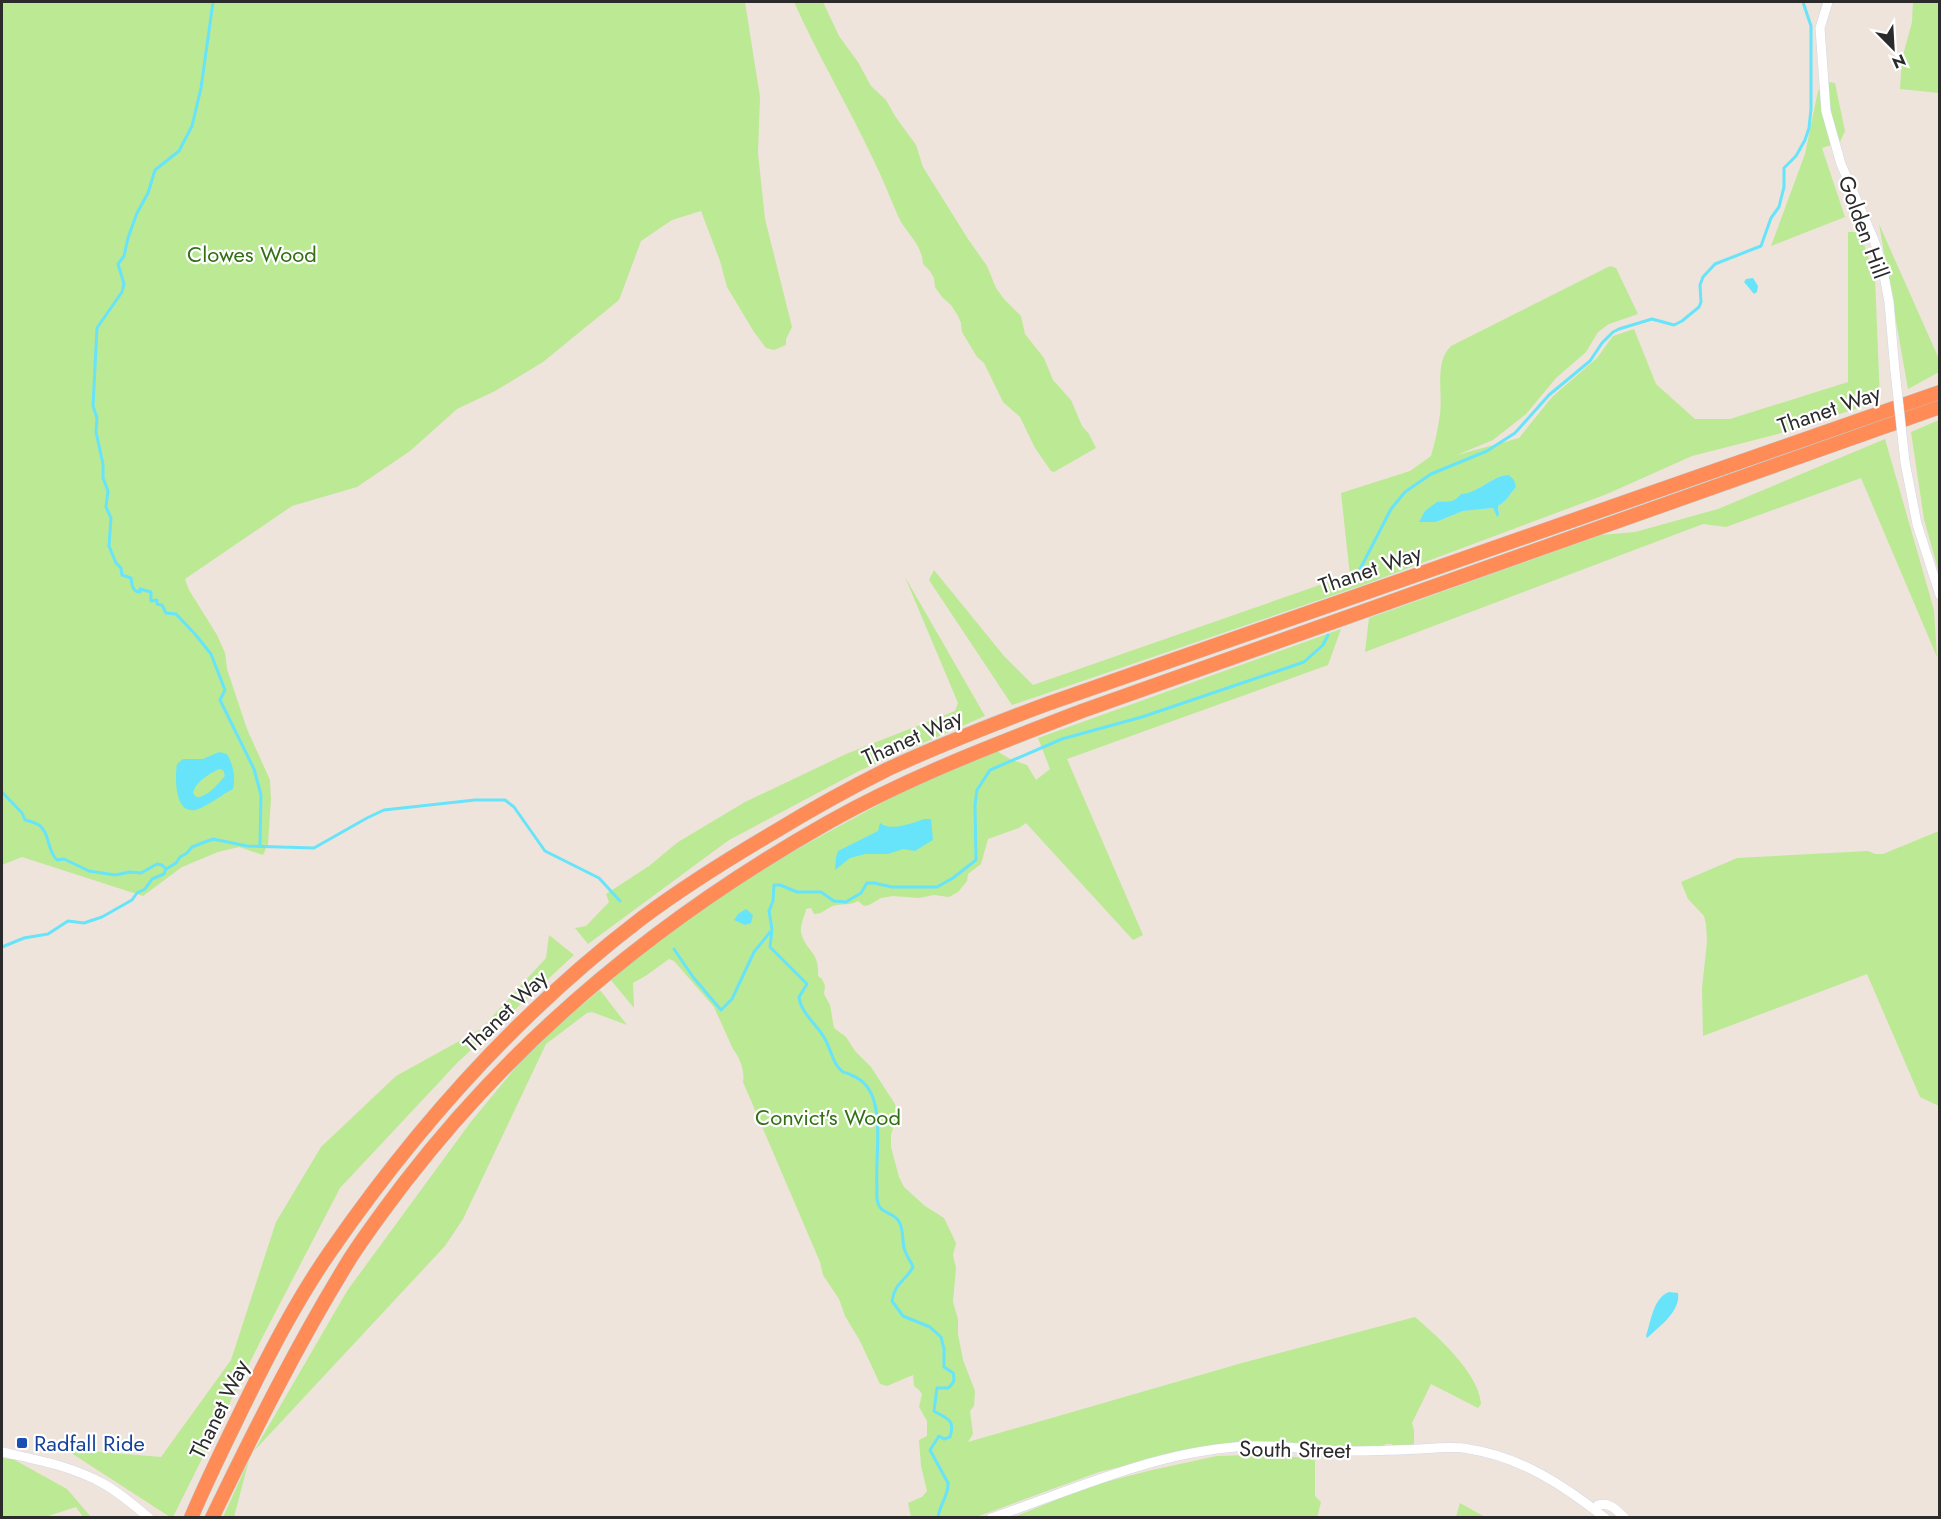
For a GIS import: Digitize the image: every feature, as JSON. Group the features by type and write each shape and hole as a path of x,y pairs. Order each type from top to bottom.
{"highway":[{"name":"Thanet Way","path":"190,1518 268,1356 323,1263 402,1154 433,1116 540,1004 591,959 644,917 741,851 825,802 886,770 952,740 1047,704 1940,392"},
{"name":"Thanet Way","path":"212,1518 282,1375 311,1324 353,1255 389,1203 439,1139 523,1050 597,981 646,941 753,866 840,816 993,745 1146,688 1940,407"}],"street":[{"name":"Golden Hill","path":"1828,2 1820,28 1826,111 1841,164 1874,240 1882,265 1889,302 1905,462 1917,524 1940,594"},
{"name":"South Street","path":"991,1518 1105,1475 1206,1450 1251,1446 1293,1446 1326,1451 1467,1449 1504,1457 1538,1472 1576,1495 1605,1518"},
{"path":"2,1452 46,1462 104,1484 149,1518"},
{"name":"South Street","path":"1595,1509 1598,1505 1610,1505 1625,1518"}],"green space":[{"name":"Clowes Wood","path":"2,2 745,2 760,97 758,153 765,219 792,327 786,339 786,345 774,350 766,348 754,332 727,287 701,211 672,220 641,241 619,300 543,362 495,391 457,409 410,451 357,487 292,506 185,579 225,653 227,669 247,729 270,780 268,844 263,855 239,847 218,852 182,867 143,896 22,857 2,865"},
{"path":"794,2 823,2 839,36 858,62 871,86 886,100 916,145 923,167 987,266 996,288 1021,316 1025,334 1044,358 1053,380 1071,400 1082,426 1096,448 1054,472 1051,471 1035,448 1020,417 1003,402 984,363 977,357 962,332 958,316 935,287 934,278 923,264 917,244 898,216 864,141"},
{"path":"1913,2 1939,2 1939,93 1900,89 1902,59 1912,22"},
{"path":"1828,82 1835,83 1845,131 1840,142 1822,148 1845,217 1771,246 1805,154 1818,91"},
{"path":"1879,224 1939,359 1939,372 1908,389"},
{"path":"1848,232 1860,232 1875,278 1880,401 1778,434 1692,456 1607,494 1366,584 1012,705 929,580 934,570 1004,656 1033,685 1350,576 1341,493 1410,471 1431,456 1441,406 1441,369 1451,346 1610,266 1616,268 1638,314 1609,324 1598,332 1586,352 1556,378 1526,414 1493,440 1457,455 1519,438 1552,397 1597,358 1613,336 1634,329 1656,384 1695,419 1730,419 1848,382","holes":["1509,475 1516,487 1498,506 1499,515 1497,516 1493,508 1463,511 1436,522 1420,519 1440,502 1458,500 1500,477"]},
{"path":"1939,420 1939,573 1924,519 1911,432"},
{"path":"1885,439 1934,610 1937,657 1861,478 1726,527 1703,524 1365,652 1369,618 1601,535 1635,532 1718,509"},
{"path":"905,577 985,716 859,771 729,840 588,944 575,928 586,926 609,902 606,894 649,866 678,842 745,802 846,754 955,711 958,703"},
{"name":"Convict's Wood","path":"1341,629 1328,665 1067,759 1143,935 1133,940 1026,823 1019,828 988,839 981,864 968,874 967,881 958,892 949,897 893,896 881,898 864,906 858,901 836,905 817,914 814,914 811,908 806,909 801,932 817,961 818,976 825,986 824,994 830,1005 834,1028 846,1037 855,1051 871,1067 895,1104 897,1115 891,1135 891,1147 899,1177 904,1187 925,1206 944,1218 956,1243 953,1255 956,1268 953,1302 958,1319 958,1334 963,1360 975,1391 974,1406 970,1411 973,1434 968,1442 1242,1363 1415,1317 1456,1356 1473,1380 1481,1404 1478,1408 1431,1384 1412,1423 1414,1447 1392,1448 1392,1444 1385,1444 1384,1448 1296,1445 1145,1461 1099,1472 976,1517 911,1517 908,1503 922,1497 927,1491 921,1466 919,1440 927,1436 927,1421 919,1407 922,1394 914,1386 913,1375 887,1386 880,1384 860,1341 845,1316 839,1299 823,1275 820,1262 743,1082 740,1060 714,1007 674,961 669,959 633,983 634,1008 610,979 656,942 741,881 920,782 995,750 1012,760 1027,765 1036,780 1050,769 1038,738"},
{"path":"1939,831 1939,1106 1920,1097 1867,974 1703,1036 1702,988 1707,942 1706,924 1704,916 1688,899 1681,882 1737,858 1868,851 1883,854"},
{"path":"549,935 574,955 458,1062 340,1188 173,1517 65,1449 161,1457 231,1360 276,1222 321,1147 396,1076 481,1029 546,958"},
{"path":"600,990 627,1025 592,1012 587,1013 546,1044 463,1219 445,1246 254,1451 347,1291 470,1123 534,1045"},
{"path":"1276,1454 1315,1460 1315,1496 1321,1502 1317,1518 1012,1518 1090,1486 1152,1470 1217,1456"},
{"path":"2,1458 13,1459 67,1489 91,1517 83,1517 76,1507 45,1517 2,1517"},
{"path":"249,1460 234,1517 223,1517"},
{"path":"1460,1503 1485,1517 1456,1517"}],"water":[{"path":"1753,278 1758,286 1754,294 1744,282 1746,279"},
{"path":"1509,475 1516,487 1498,506 1499,515 1497,517 1493,508 1463,511 1436,522 1419,522 1425,511 1437,502 1453,501 1461,494 1474,491 1496,478"},
{"path":"219,752 227,754 233,771 233,789 199,809 188,810 183,806 177,793 177,764 183,759 203,759","holes":["219,769 223,770 225,776 216,786 208,793 196,797 193,793 199,782"]},
{"path":"931,819 933,840 915,851 903,849 888,854 865,854 850,858 835,870 838,851 878,831 880,823 896,827"},
{"path":"746,909 753,915 751,923 745,925 734,920 738,914"},
{"path":"1669,1292 1678,1293 1676,1306 1668,1318 1647,1338 1656,1305 1659,1299"}],"waterway":[{"path":"213,2 201,88 192,126 179,151 155,170 148,193 137,213 124,256 118,264 124,284 122,292 97,328 93,406 97,418 96,432 103,464 103,478 108,491 106,507 111,518 109,546 116,563 121,568 122,575 131,578 134,589 137,592 140,592 140,589 151,592 151,601 157,600 157,604 162,605 166,613 176,614 211,654 225,690 220,700 254,769 261,795 260,846"},
{"path":"1357,575 1391,509 1405,492 1431,474 1487,451 1515,433 1549,395 1590,361 1613,332 1652,319 1674,325 1682,321 1699,307 1700,285 1703,277 1715,264 1761,246 1771,218 1779,207 1784,187 1784,168 1796,156 1809,128 1811,26 1803,2"},
{"path":"938,1518 948,1483 930,1450 939,1436 944,1439 950,1437 952,1426 949,1420 934,1411 937,1388 948,1388 954,1381 953,1373 944,1367 941,1337 930,1327 903,1316 892,1301 895,1290 913,1267 904,1247 900,1224 895,1217 881,1209 877,1201 878,1127 875,1103 863,1082 843,1072 837,1065 825,1039 800,1003 799,997 807,984 770,947 772,929 769,911 773,901 774,885 797,892 821,892 834,901 846,902 861,893 867,883 892,887 937,887 976,860 977,790 990,770 1062,739 1142,717 1304,662 1323,645 1328,635"},
{"path":"2,792 22,813 25,820 43,828 57,860 64,859 89,871 115,875 130,872 141,873 157,864 166,869 176,863 192,847 213,839 247,846 314,848 384,810 475,800 505,800 514,807 545,851 599,878 620,901"},
{"path":"2,947 24,938 48,934 68,921 84,923 102,917 132,900 137,893 145,889 152,879 164,874 166,869"},
{"path":"674,949 693,977 721,1010 732,999 754,952 771,931"}],"place":[{"name":"Radfall Ride","path":"22,1443"}]}
